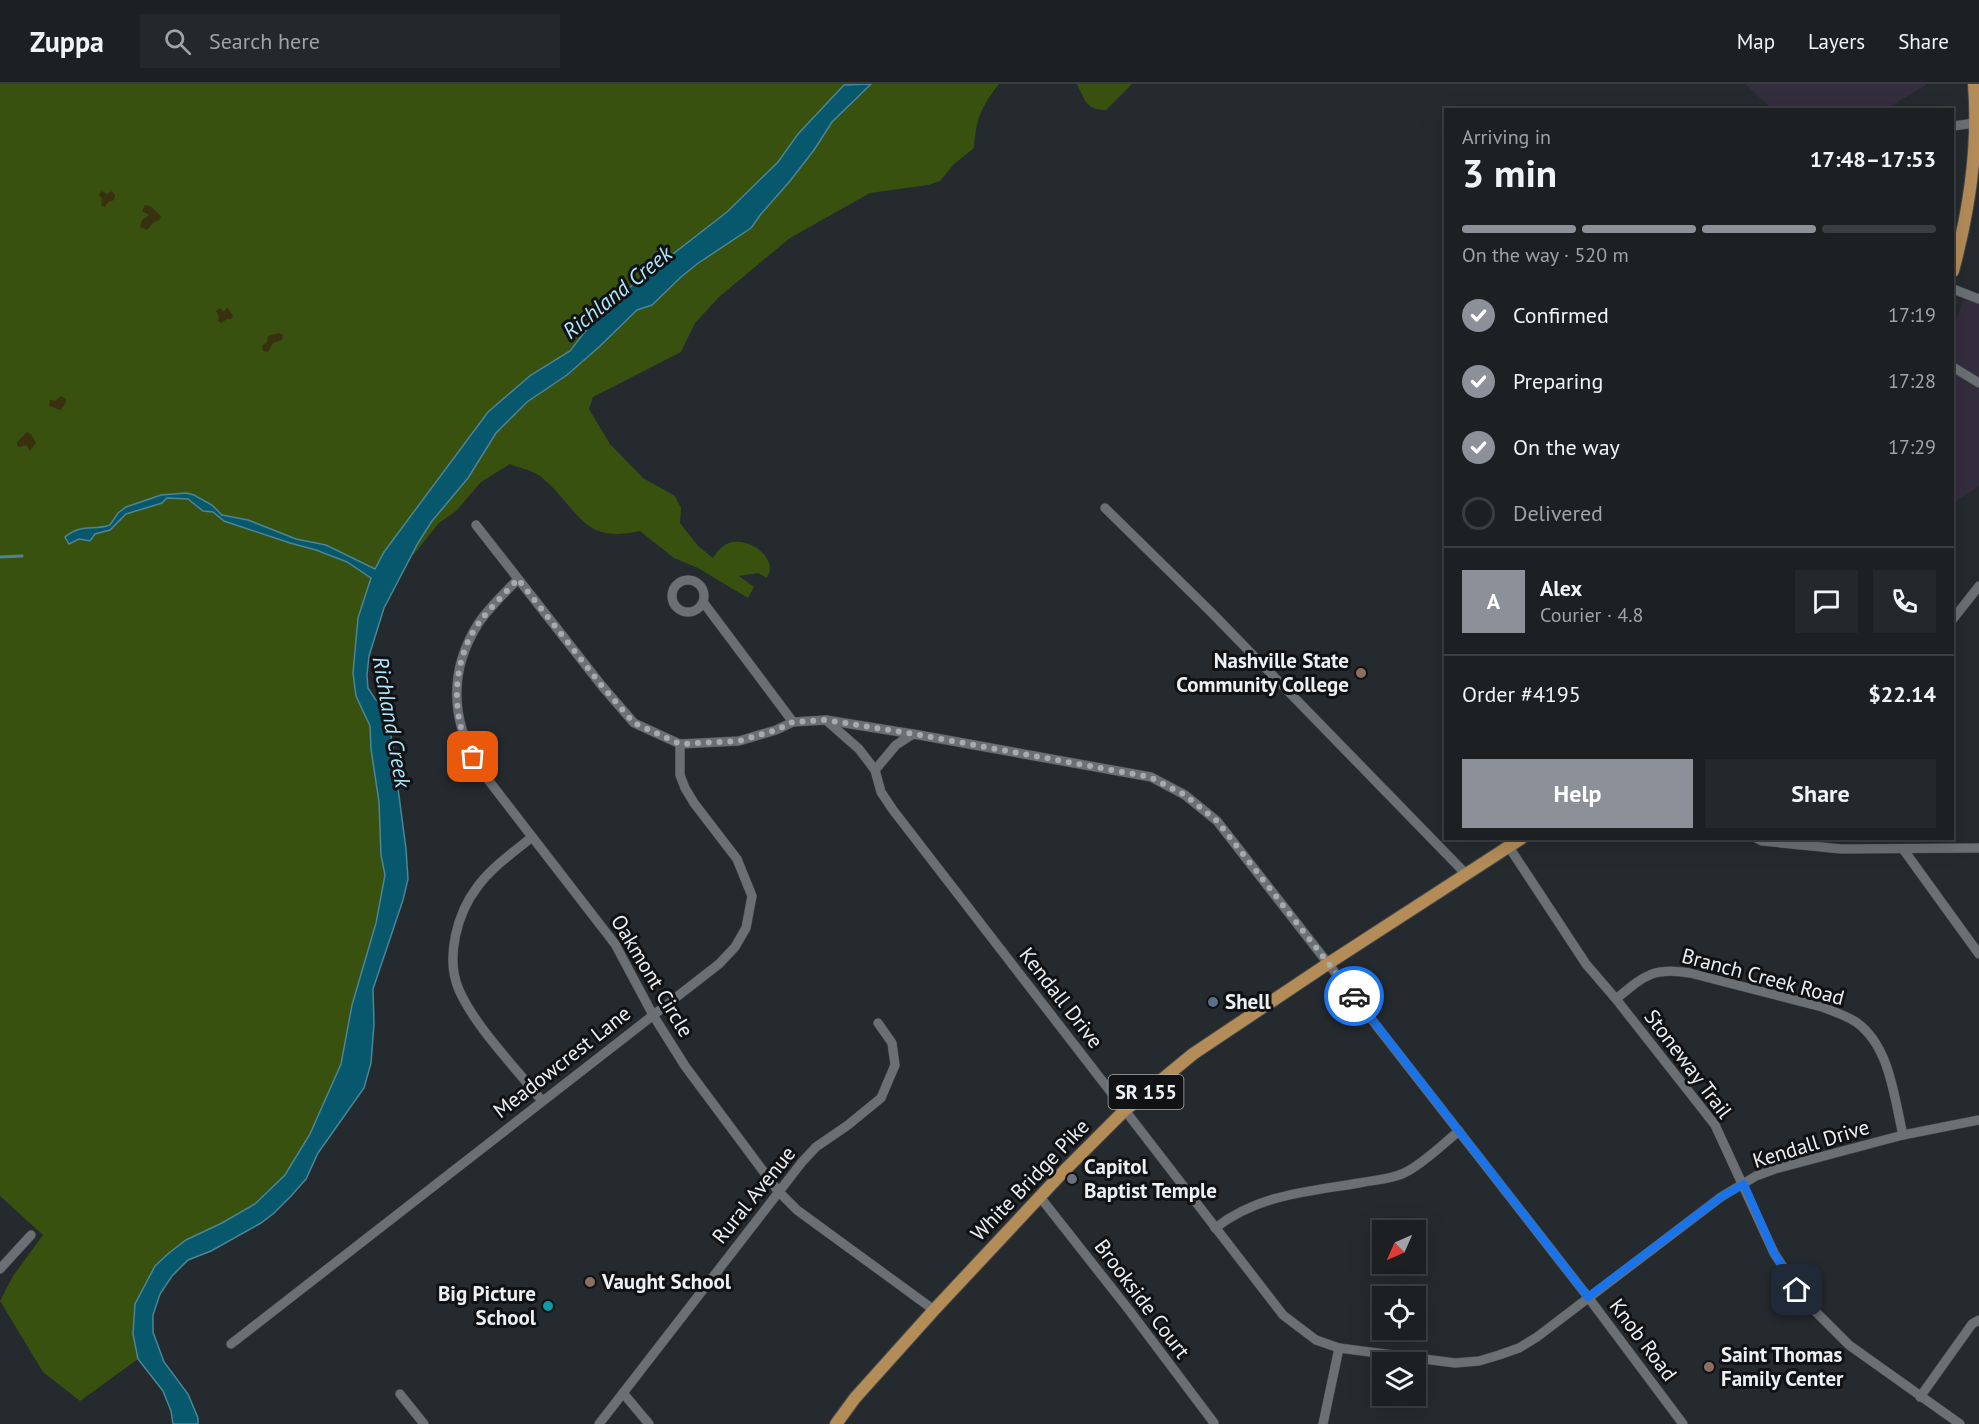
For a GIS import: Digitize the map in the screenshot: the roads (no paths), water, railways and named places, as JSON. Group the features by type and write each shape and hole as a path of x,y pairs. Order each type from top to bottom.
{"main road":[{"path":"1954,267 1963,234 1973,168 1976,86"},
{"name":"White Bridge Pike","path":"836,1424 855,1398 934,1311 1125,1110 1193,1054 1519,840"}],"street":[{"path":"1954,126 1975,123"},
{"path":"1954,289 1979,298"},
{"path":"1954,368 1979,383"},
{"path":"1105,508 1212,613 1466,874"},
{"name":"Knob Road","path":"476,525 602,686 634,723 680,744 739,741 776,730 793,722 826,720 1150,777 1185,795 1217,821 1588,1297 1683,1424"},
{"name":"Oakmont Circle","path":"518,579 480,621 462,657 457,711 466,746 479,768 615,944 653,1015 685,1066 778,1191 797,1210 934,1311"},
{"path":"1954,618 1979,586"},
{"path":"703,602 793,722"},
{"name":"Kendall Drive","path":"826,720 859,748 876,770 881,792 893,810 1283,1315 1316,1340 1339,1348 1455,1363 1479,1361 1519,1348 1537,1337 1721,1197 1744,1184 1775,1169 1904,1135 1979,1120"},
{"path":"876,770 896,746 914,734"},
{"name":"Meadowcrest Lane","path":"231,1344 719,964 735,947 746,928 752,896 737,859 693,803 685,788 680,774 680,744"},
{"path":"532,837 492,870 477,887 461,916 455,943 454,968 459,989 477,1021 542,1101"},
{"path":"1760,840 1841,849 1979,848"},
{"path":"1841,849 1842,840"},
{"name":"Stoneway Trail","path":"1509,847 1586,964 1715,1125 1774,1253 1805,1301 1849,1345 1960,1424"},
{"path":"1903,849 1979,954"},
{"name":"Branch Creek Road","path":"1616,999 1653,972 1672,970 1842,1014 1856,1022 1869,1034 1880,1051 1889,1072 1904,1135"},
{"name":"Rural Avenue","path":"599,1424 778,1191 816,1147 882,1098 895,1065 892,1043 878,1023"},
{"path":"1215,1228 1255,1204 1407,1172 1459,1131"},
{"name":"Brookside Court","path":"1040,1197 1214,1423"},
{"path":"0,1269 31,1235"},
{"path":"1920,1397 1972,1324 1979,1320"},
{"path":"1323,1424 1339,1348"},
{"path":"623,1393 649,1424"},
{"path":"400,1394 424,1424"}],"water":[{"path":"871,84 832,122 814,150 751,228 697,264 652,305 637,310 567,375 527,402 496,433 468,478 432,521 384,608 369,656 368,688 375,699 385,707 389,720 408,879 373,989 374,1024 371,1063 364,1088 318,1153 306,1179 291,1196 261,1223 211,1251 188,1260 172,1276 160,1294 153,1315 153,1332 164,1362 188,1394 198,1418 198,1424 173,1424 171,1411 163,1391 138,1359 133,1334 135,1304 155,1266 169,1253 186,1240 255,1204 285,1175 310,1134 341,1064 352,1005 376,923 385,875 381,855 379,802 370,726 356,696 353,673 358,618 371,578 347,562 224,521 213,512 203,511 188,499 167,498 162,503 126,514 110,530 95,534 90,541 79,539 69,544 65,537 77,530 110,525 118,513 126,507 161,495 186,493 212,505 222,515 248,520 296,539 326,545 375,569 384,552 488,412 531,375 570,351 590,325 629,288 727,212 778,162 798,134 844,85"}],"waterway":[{"path":"0,557 22,556"}],"place":[{"name":"Nashville State Community College","path":"1361,673"},
{"name":"Shell","path":"1213,1002"},
{"name":"Capitol Baptist Temple","path":"1072,1179"},
{"name":"Vaught School","path":"590,1282"},
{"name":"Big Picture School","path":"548,1306"},
{"name":"Saint Thomas Family Center","path":"1709,1367"}],"water label":[{"name":"Richland Creek","path":"617,292"},
{"name":"Richland Creek","path":"392,722"}]}
